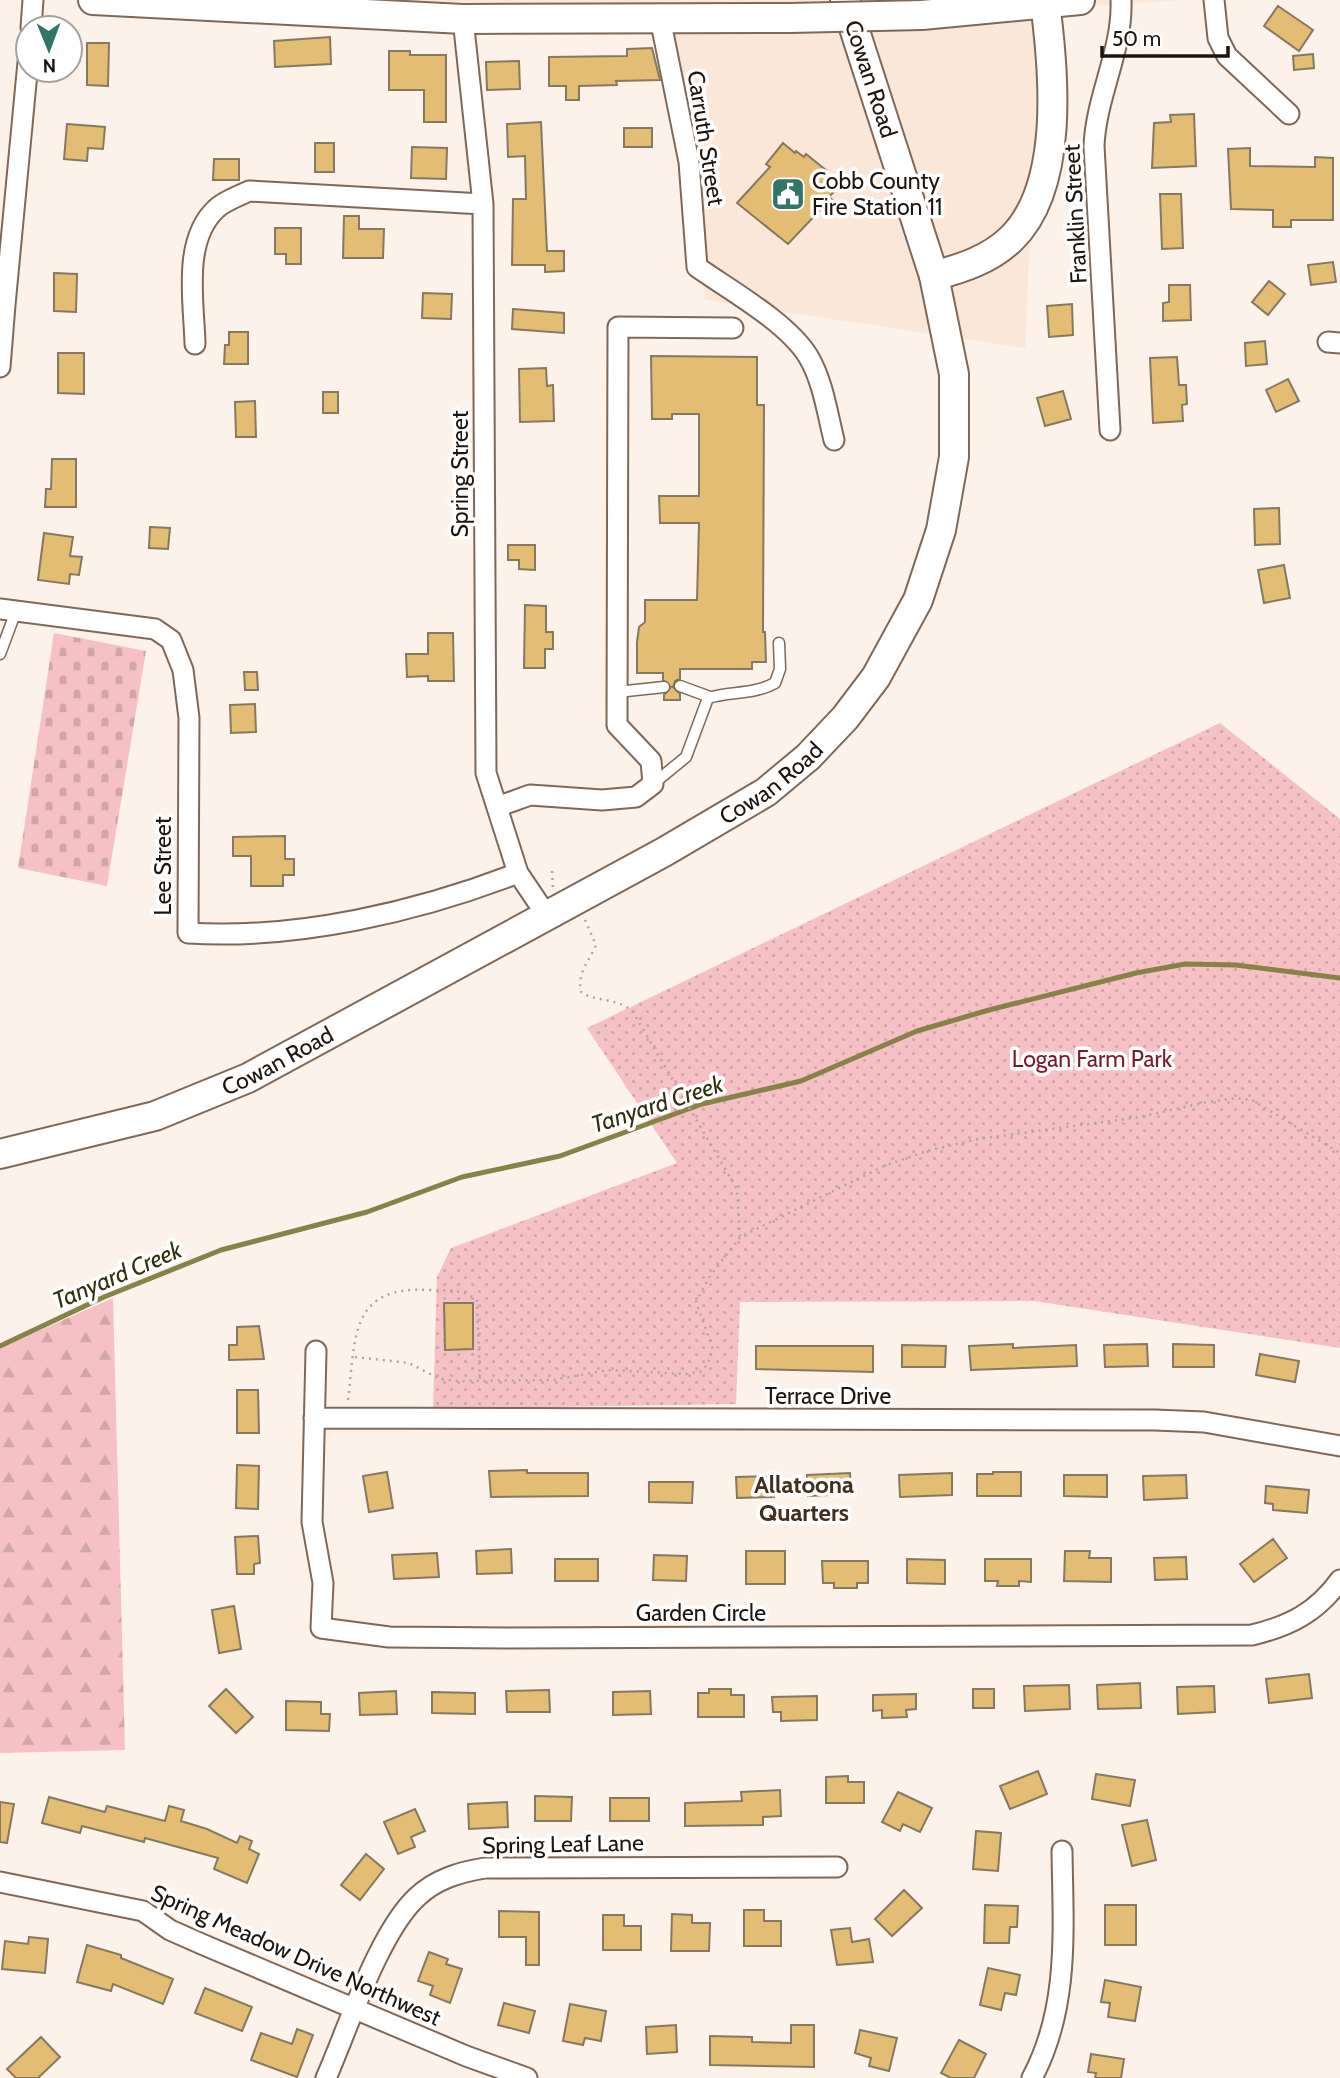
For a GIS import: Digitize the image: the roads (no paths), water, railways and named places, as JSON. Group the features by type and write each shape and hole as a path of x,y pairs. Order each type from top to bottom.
{"main road":[{"path":"93,0 463,19 922,15 1080,0"},
{"name":"Cowan Road","path":"0,1154 155,1116 203,1099 248,1078 555,911 766,792 808,757 845,718 876,677 903,633 932,564 954,457 954,374 934,276 845,0"},
{"path":"934,276 970,265 1002,246 1025,223 1035,204 1045,169 1051,131 1052,74 1045,3"}],"street":[{"name":"Franklin Street","path":"1110,430 1094,146 1099,103 1122,19 1121,0"},
{"path":"1214,0 1219,38 1227,56 1289,114"},
{"name":"Carruth Street","path":"660,18 689,162 697,267 784,331 807,355 822,389 834,440"},
{"name":"Spring Street","path":"463,19 483,204 486,773 518,873 555,911"},
{"path":"0,366 3,305 26,84"},
{"path":"195,344 194,250 201,229 216,208 249,191 483,204"},
{"path":"497,807 530,795 602,800 636,797 653,784 651,761 617,725 618,327 733,328"},
{"name":"Lee Street","path":"8,610 155,629 171,639 183,670 189,718 188,933 229,936 384,915 479,888 518,873"},
{"name":"Garden Circle","path":"316,1351 312,1522 323,1583 321,1628 389,1637 508,1638 1252,1635 1275,1630 1313,1611 1340,1580"},
{"name":"Terrace Drive","path":"314,1418 1156,1420 1204,1422 1340,1446"},
{"path":"1032,2078 1054,2021 1061,1988 1062,1851"},
{"name":"Spring Leaf Lane","path":"326,2078 396,1923 417,1897 437,1882 460,1872 485,1868 837,1867"},
{"name":"Spring Meadow Drive Northwest","path":"0,1882 143,1911 170,1930 466,2056 527,2078"}],"lane":[{"path":"0,654 8,610"},
{"path":"680,686 710,697 759,692 775,683 780,670 779,643"},
{"path":"617,692 663,687"},
{"path":"653,784 686,757 710,697"}],"waterway":[{"name":"Tanyard Creek","path":"0,1346 104,1297 221,1250 367,1212 462,1177 560,1156 702,1104 801,1081 917,1031 989,1010 1136,973 1185,964 1236,965 1340,978"}],"place":[{"name":"Cobb County Fire Station 11","path":"788,194"}],"district":[{"name":"Allatoona Quarters","path":"804,1498"}],"park label":[{"name":"Logan Farm Park","path":"1092,1059"}]}
